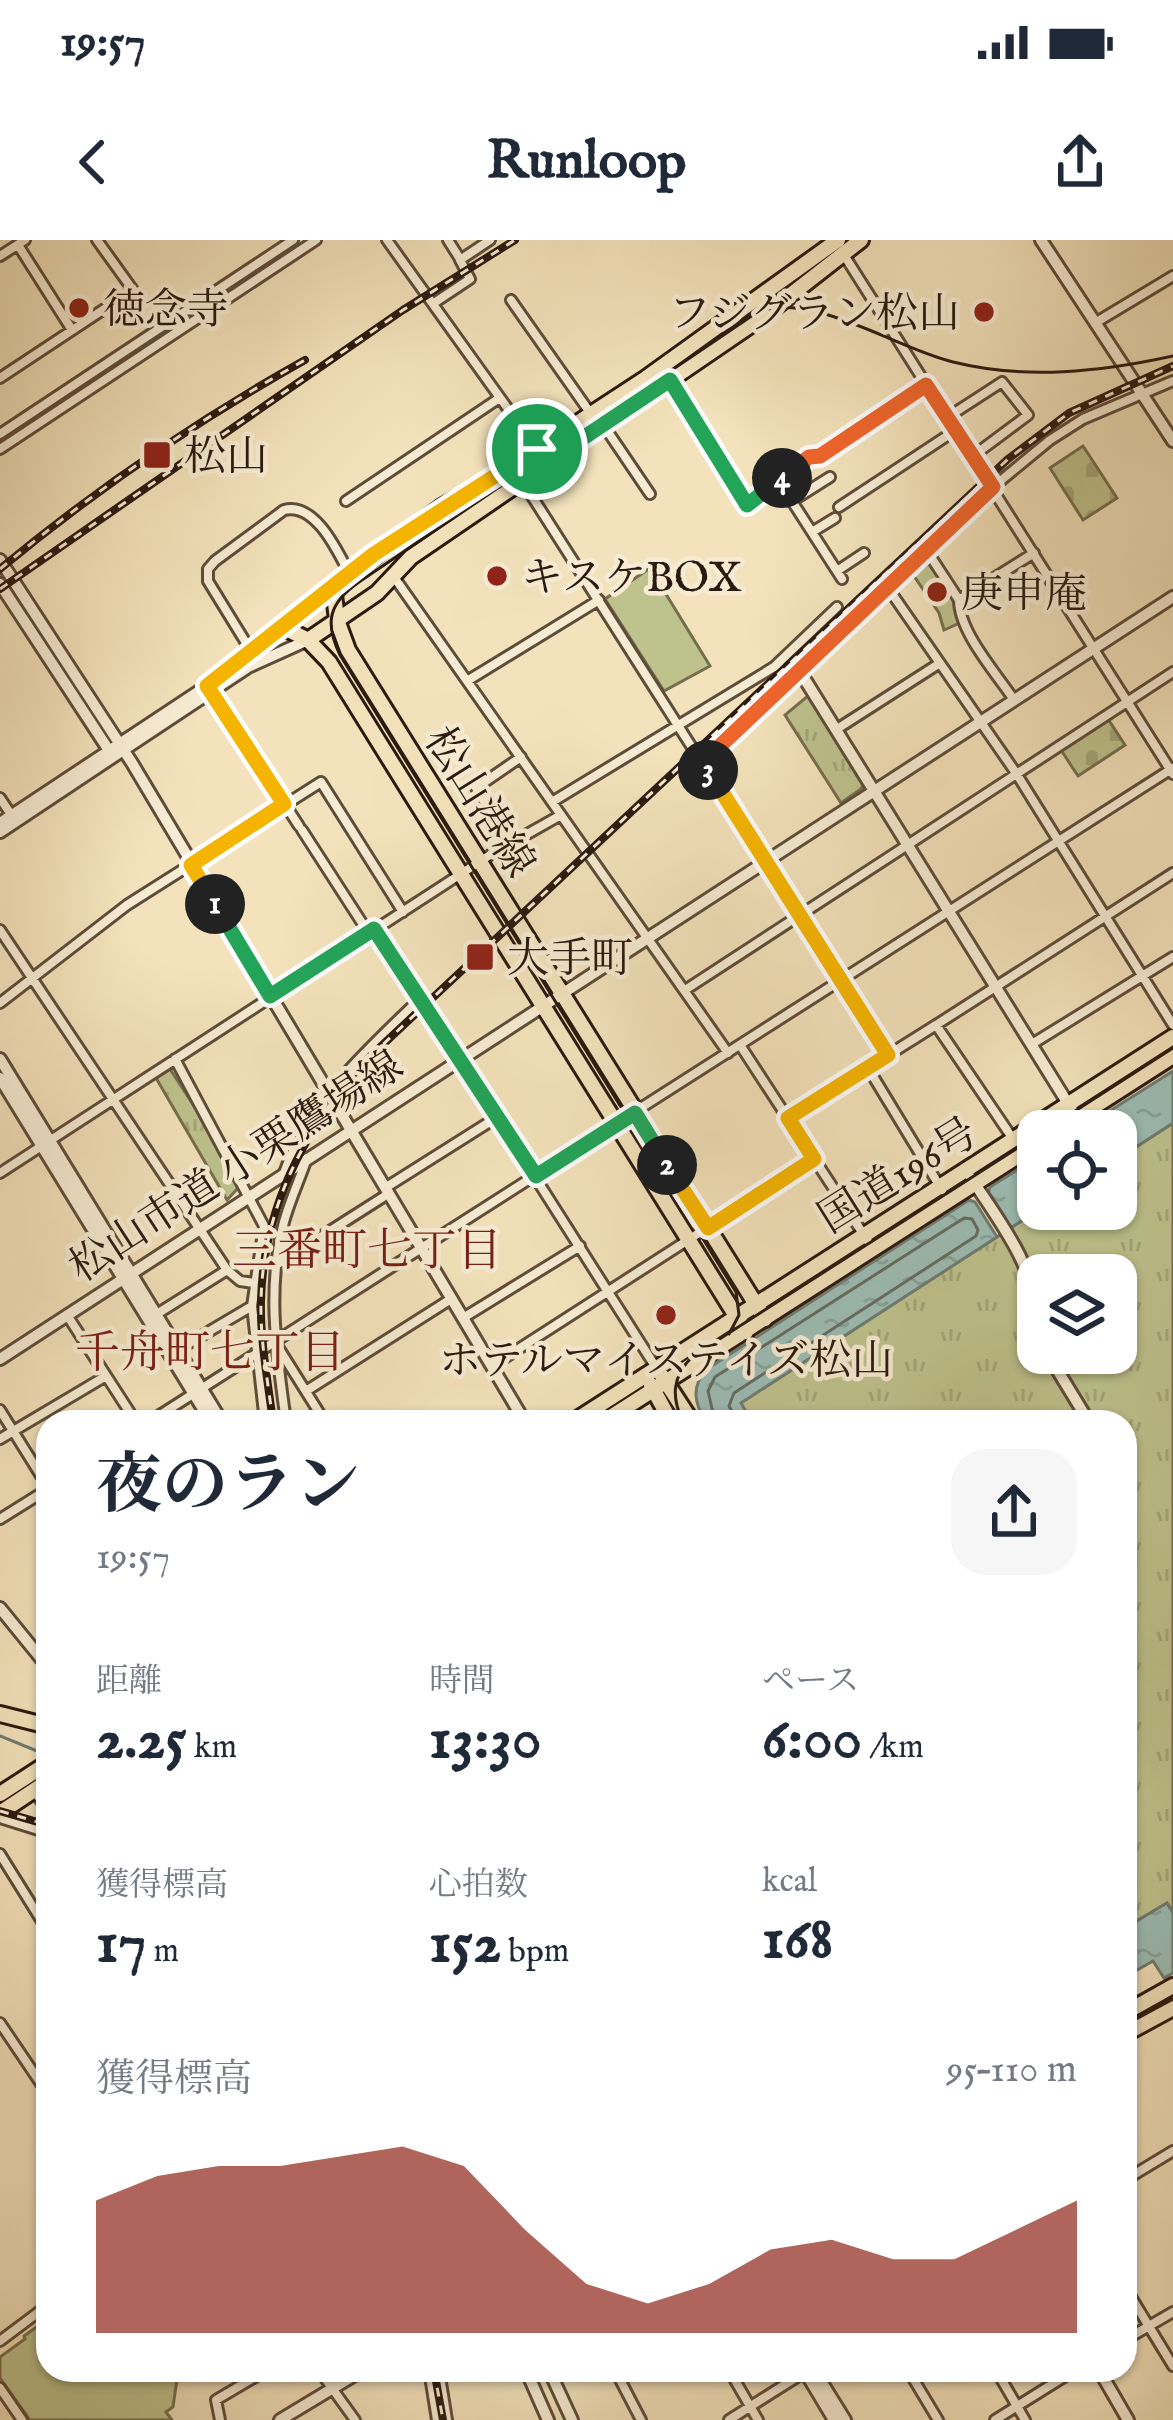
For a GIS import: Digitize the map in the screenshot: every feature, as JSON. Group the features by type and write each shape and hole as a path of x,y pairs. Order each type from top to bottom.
{"main road":[{"path":"281,626 443,506 512,465 542,455 837,244 861,240"},
{"path":"597,419 670,380 761,318 837,244"},
{"path":"308,640 377,593 411,557 523,479 542,455"},
{"path":"374,554 394,576"},
{"path":"337,620 350,573"},
{"name":"松山港線","path":"333,586 337,620 348,650 765,1319"},
{"name":"松山港線","path":"281,626 308,640 329,662 746,1332"},
{"name":"国道196号","path":"1073,1110 1173,1036"},
{"name":"国道196号","path":"1074,1110 1173,1056"},
{"name":"国道196号","path":"590,1410 864,1234 944,1193 975,1183 1017,1147"},
{"name":"国道196号","path":"622,1410 873,1249 944,1193"},
{"path":"655,1366 685,1410"},
{"path":"655,1366 652,1392 663,1410"},
{"path":"681,1402 682,1382 690,1367"},
{"path":"0,1714 36,1723"},
{"path":"0,1794 36,1771"},
{"path":"0,1815 36,1790"},
{"path":"1137,2006 1173,1986"},
{"path":"1137,2028 1173,2008"}],"street":[{"path":"0,378 134,290 97,240"},
{"path":"0,449 316,240"},
{"path":"387,240 542,455"},
{"path":"434,304 470,279 448,240"},
{"path":"460,260 490,240"},
{"path":"1041,240 1173,441"},
{"path":"0,434 287,242"},
{"path":"0,256 21,243 72,330"},
{"path":"168,1410 1172,771 837,244"},
{"path":"1095,323 1173,276"},
{"path":"511,300 650,494"},
{"path":"670,380 747,505 809,457 820,456 926,385"},
{"path":"703,762 993,487 1082,419 1173,380"},
{"path":"948,417 1002,382 1028,415 973,456"},
{"path":"346,501 498,399"},
{"path":"839,507 956,430"},
{"path":"512,465 888,1055"},
{"path":"792,502 830,477"},
{"path":"779,481 839,575 864,553"},
{"path":"251,651 212,591 208,569 215,561 284,510 298,508 310,514 350,573"},
{"path":"812,532 835,518"},
{"path":"927,551 1014,700"},
{"path":"959,600 1034,553"},
{"path":"0,560 116,751"},
{"path":"394,576 728,1053"},
{"path":"0,584 191,865 518,1410"},
{"path":"888,588 1016,773 1173,1025"},
{"name":"松山市道 小栗鷹場線","path":"0,1359 1173,597"},
{"path":"467,681 599,600"},
{"path":"552,802 774,667 837,607"},
{"path":"209,689 281,626"},
{"path":"251,651 308,640"},
{"path":"0,832 209,689 308,640"},
{"path":"837,729 940,663"},
{"path":"774,667 799,670"},
{"path":"799,670 1071,1110"},
{"path":"685,990 1173,672"},
{"path":"209,689 364,926 374,929 422,997 655,1366"},
{"path":"509,844 476,788 521,757"},
{"path":"0,1003 128,904 321,782 403,912"},
{"path":"0,798 14,819"},
{"path":"0,1173 374,929 561,814"},
{"path":"0,823 14,819"},
{"path":"788,1118 1173,873"},
{"path":"0,930 227,1270 239,1281 254,1283"},
{"path":"1032,1045 1173,957"},
{"path":"284,1173 328,1093 422,997"},
{"path":"936,1025 1017,1145"},
{"path":"740,1045 873,1249"},
{"path":"0,1059 45,1144"},
{"path":"175,1059 264,1226 252,1306 264,1410"},
{"path":"868,1068 944,1193"},
{"path":"0,1078 212,1410"},
{"path":"277,1265 499,1116"},
{"path":"284,1410 275,1341 277,1265 284,1222 308,1157"},
{"path":"492,1366 814,1159"},
{"path":"975,1183 1017,1254"},
{"path":"463,1318 580,1246"},
{"path":"152,1317 227,1270"},
{"path":"306,1390 452,1299"},
{"path":"173,1353 252,1306"},
{"path":"67,1315 128,1410"},
{"path":"275,1341 318,1410"},
{"path":"1060,1374 1082,1410"},
{"path":"53,1410 106,1376"},
{"path":"197,1391 206,1410"},
{"path":"0,1410 36,1468"},
{"path":"0,1439 36,1421"},
{"path":"0,1519 36,1496"},
{"path":"0,1608 36,1652"},
{"path":"0,1815 36,1828"},
{"path":"0,1854 36,1906"},
{"path":"0,2023 36,2072"},
{"path":"0,2051 12,2043"},
{"path":"1137,2173 1173,2152"},
{"path":"1137,2306 1173,2366"},
{"path":"1137,2333 1173,2312"},
{"path":"0,2341 36,2314"},
{"path":"220,2420 216,2400 247,2382"},
{"path":"328,2382 355,2420"},
{"path":"283,2419 343,2382"},
{"path":"431,2382 437,2420"},
{"path":"441,2382 448,2420"},
{"path":"531,2382 548,2420"},
{"path":"555,2382 572,2420"},
{"path":"621,2382 640,2420"},
{"path":"736,2382 758,2420"},
{"path":"729,2420 789,2382"},
{"path":"814,2382 834,2420"},
{"path":"817,2382 844,2420"},
{"path":"915,2382 938,2420"},
{"path":"1003,2382 1025,2420"},
{"path":"995,2420 1056,2382"},
{"path":"1106,2382 1128,2420"},
{"path":"0,2388 22,2420"}],"green space":[{"path":"1083,446 1117,498 1083,520 1050,468"},
{"path":"930,563 955,599 962,622 944,630 939,613 912,573"},
{"path":"650,568 710,666 664,691 605,599"},
{"path":"809,695 864,783 841,803 785,715"},
{"path":"1108,719 1125,745 1078,776 1061,750"},
{"path":"170,1069 207,1126 238,1188 227,1200 156,1078"},
{"path":"1173,1123 1173,1913 1167,1903 1137,1921 1137,1410 744,1410 740,1403 1017,1224 1017,1230 1137,1230 1137,1146"},
{"path":"36,2327 36,2382 177,2382 173,2407 166,2412 172,2420 30,2420 0,2378 0,2357"}],"water":[{"path":"1173,1071 1173,1123 1137,1146 1137,1110 1111,1110"},
{"path":"1017,1170 1017,1224 1009,1229 988,1194 990,1187"},
{"path":"969,1200 997,1237 741,1403 745,1410 700,1410 698,1382 707,1369"},
{"path":"1167,1903 1173,1913 1173,1973 1164,1978 1153,1961 1137,1970 1137,1921"}],"waterway":[{"path":"0,1736 36,1751"}],"tram line":[{"path":"729,1334 739,1315 736,1292 340,655 332,633 332,614 359,582 759,311 805,309 930,355 980,368 1091,370 1173,356"},
{"path":"1077,1110 1173,1048"},
{"path":"679,1410 676,1387 693,1356 1017,1148"},
{"path":"1137,2018 1173,1999"}],"railway":[{"path":"0,589 403,310 515,240"},
{"path":"0,569 148,457 305,360"},
{"path":"271,1410 261,1316 269,1235 304,1145 361,1065 1008,459 1069,413 1173,366"},
{"path":"0,1811 36,1822"},
{"path":"436,2382 443,2420"}],"place":[{"name":"徳念寺","path":"79,308"},
{"name":"フジグラン松山","path":"984,312"},
{"name":"松山","path":"157,455"},
{"name":"キスケBOX","path":"497,576"},
{"name":"庚申庵","path":"937,592"},
{"name":"大手町","path":"480,957"},
{"name":"ホテルマイステイズ松山","path":"666,1315"}],"district":[{"name":"三番町七丁目","path":"367,1249"},
{"name":"千舟町七丁目","path":"210,1351"}],"route":[{"path":"670,380 747,505 809,457 820,456 926,385 993,487 703,762 888,1055 788,1118 814,1159 708,1228 635,1113 536,1176 374,929 270,996 191,865 284,804 207,686 374,554 537,449 547,462 670,380"}]}
